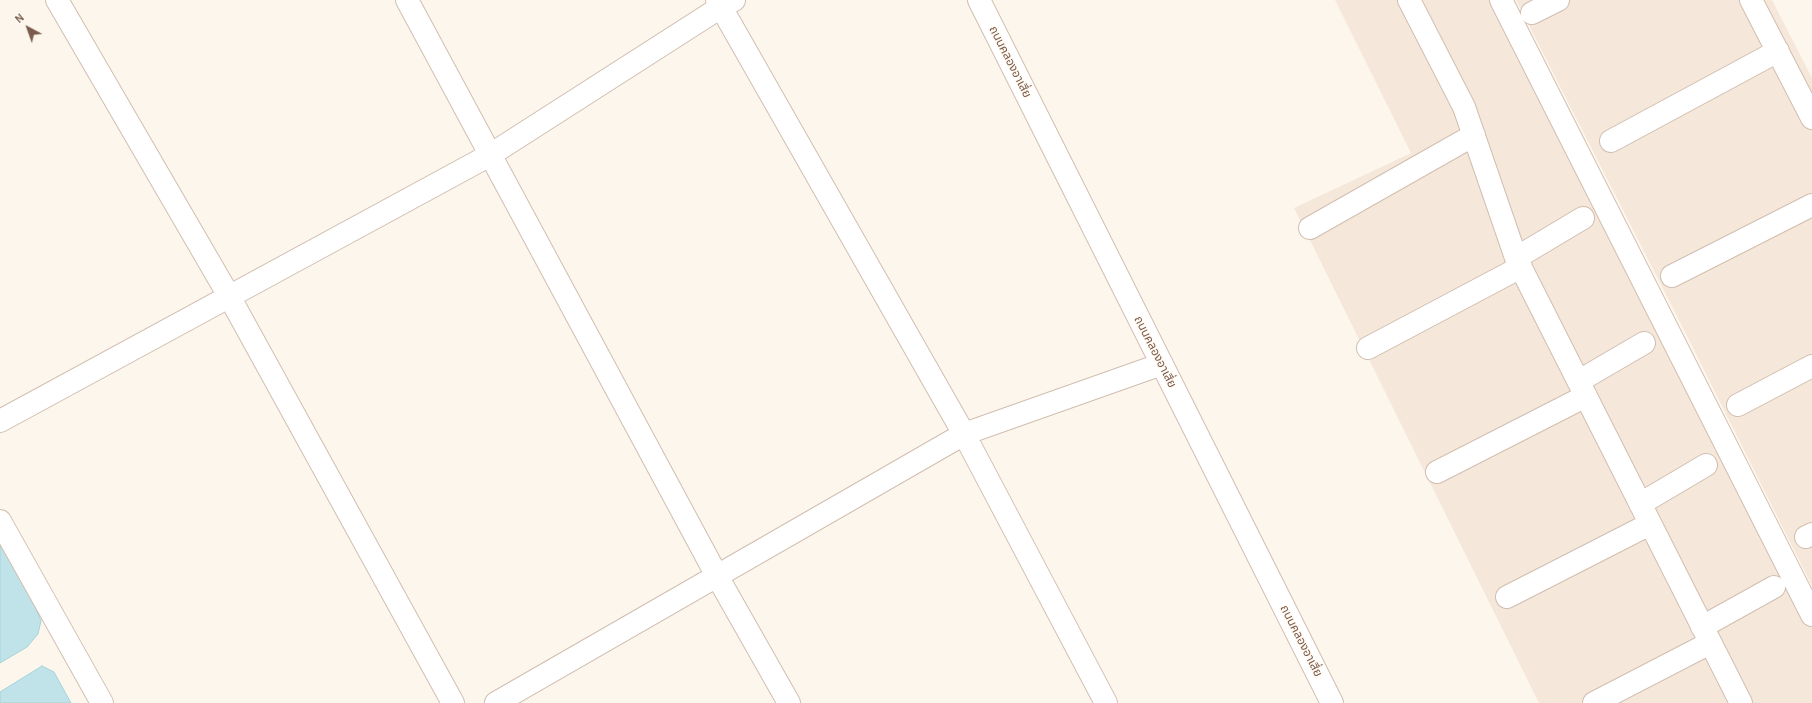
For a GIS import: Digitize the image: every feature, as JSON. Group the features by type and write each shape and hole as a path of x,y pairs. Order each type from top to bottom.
{"street":[{"path":"57,0 229,296 453,703"},
{"path":"407,0 717,576 789,703"},
{"name":"ถนนคลองอาเสี่ย","path":"979,0 1332,703"},
{"path":"1409,0 1464,107 1519,263 1741,703"},
{"path":"1502,0 1812,616"},
{"path":"1532,13 1558,0"},
{"path":"1751,0 1812,118"},
{"path":"0,421 490,155 724,2 964,434 1106,703"},
{"path":"1610,141 1778,51"},
{"path":"1310,228 1474,135"},
{"path":"1672,276 1812,205"},
{"path":"1368,348 1519,263 1583,218"},
{"path":"1437,472 1582,389 1644,343"},
{"path":"496,703 964,434 1162,364"},
{"path":"1738,405 1812,366"},
{"path":"1640,504 1706,465"},
{"path":"0,521 102,703"},
{"path":"1507,597 1650,524"},
{"path":"1594,703 1706,635 1774,587"}],"shaded area":[{"path":"1335,0 1492,0 1812,625 1812,703 1539,703 1294,208 1411,153"},
{"path":"1516,0 1772,0 1812,78 1812,586 1685,332"}],"water":[{"path":"0,541 34,603 41,621 38,634 27,647 0,663"},
{"path":"42,666 54,672 71,703 0,703 0,692"}]}
